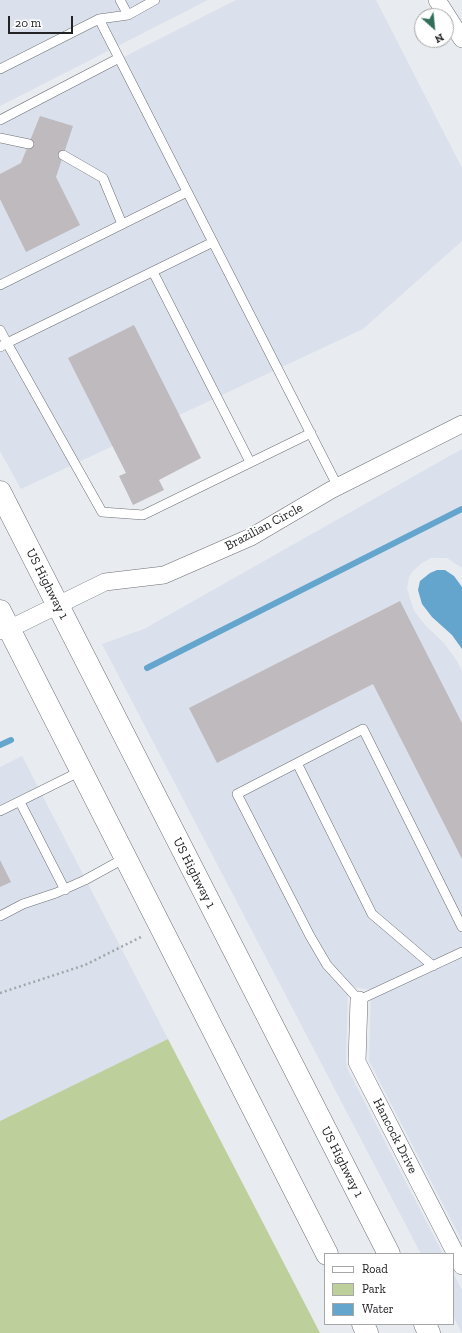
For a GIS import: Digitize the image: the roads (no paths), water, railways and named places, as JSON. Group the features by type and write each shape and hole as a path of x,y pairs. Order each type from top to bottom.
{"main road":[{"name":"US Highway 1","path":"0,492 388,1253"},
{"path":"3,624 126,858 326,1253"}],"street":[{"path":"437,0 462,39"},
{"name":"Brazilian Circle","path":"3,624 57,604 104,582 164,575 251,537 338,487 462,424"},
{"name":"Hancock Drive","path":"359,1000 357,1062 462,1266"}],"lane":[{"path":"120,0 128,15"},
{"path":"0,69 99,20 128,15 155,0"},
{"path":"99,20 338,487"},
{"path":"0,120 119,58"},
{"path":"0,138 29,144"},
{"path":"63,155 104,178 122,224"},
{"path":"0,285 187,192"},
{"path":"3,345 213,242"},
{"path":"152,272 250,462"},
{"path":"0,330 3,345 102,512 143,515 311,433"},
{"path":"462,927 363,729 237,794 310,936 327,965 359,1000 462,952"},
{"path":"298,763 372,914 433,966"},
{"path":"0,812 81,771"},
{"path":"20,802 64,890"},
{"path":"0,916 23,904 64,890 126,858"}],"water":[{"path":"437,570 445,570 454,576 462,587 462,649 452,635 432,617 422,604 418,590 420,581 430,573"}],"waterway":[{"path":"147,668 462,509"},
{"path":"0,745 11,740"}]}
